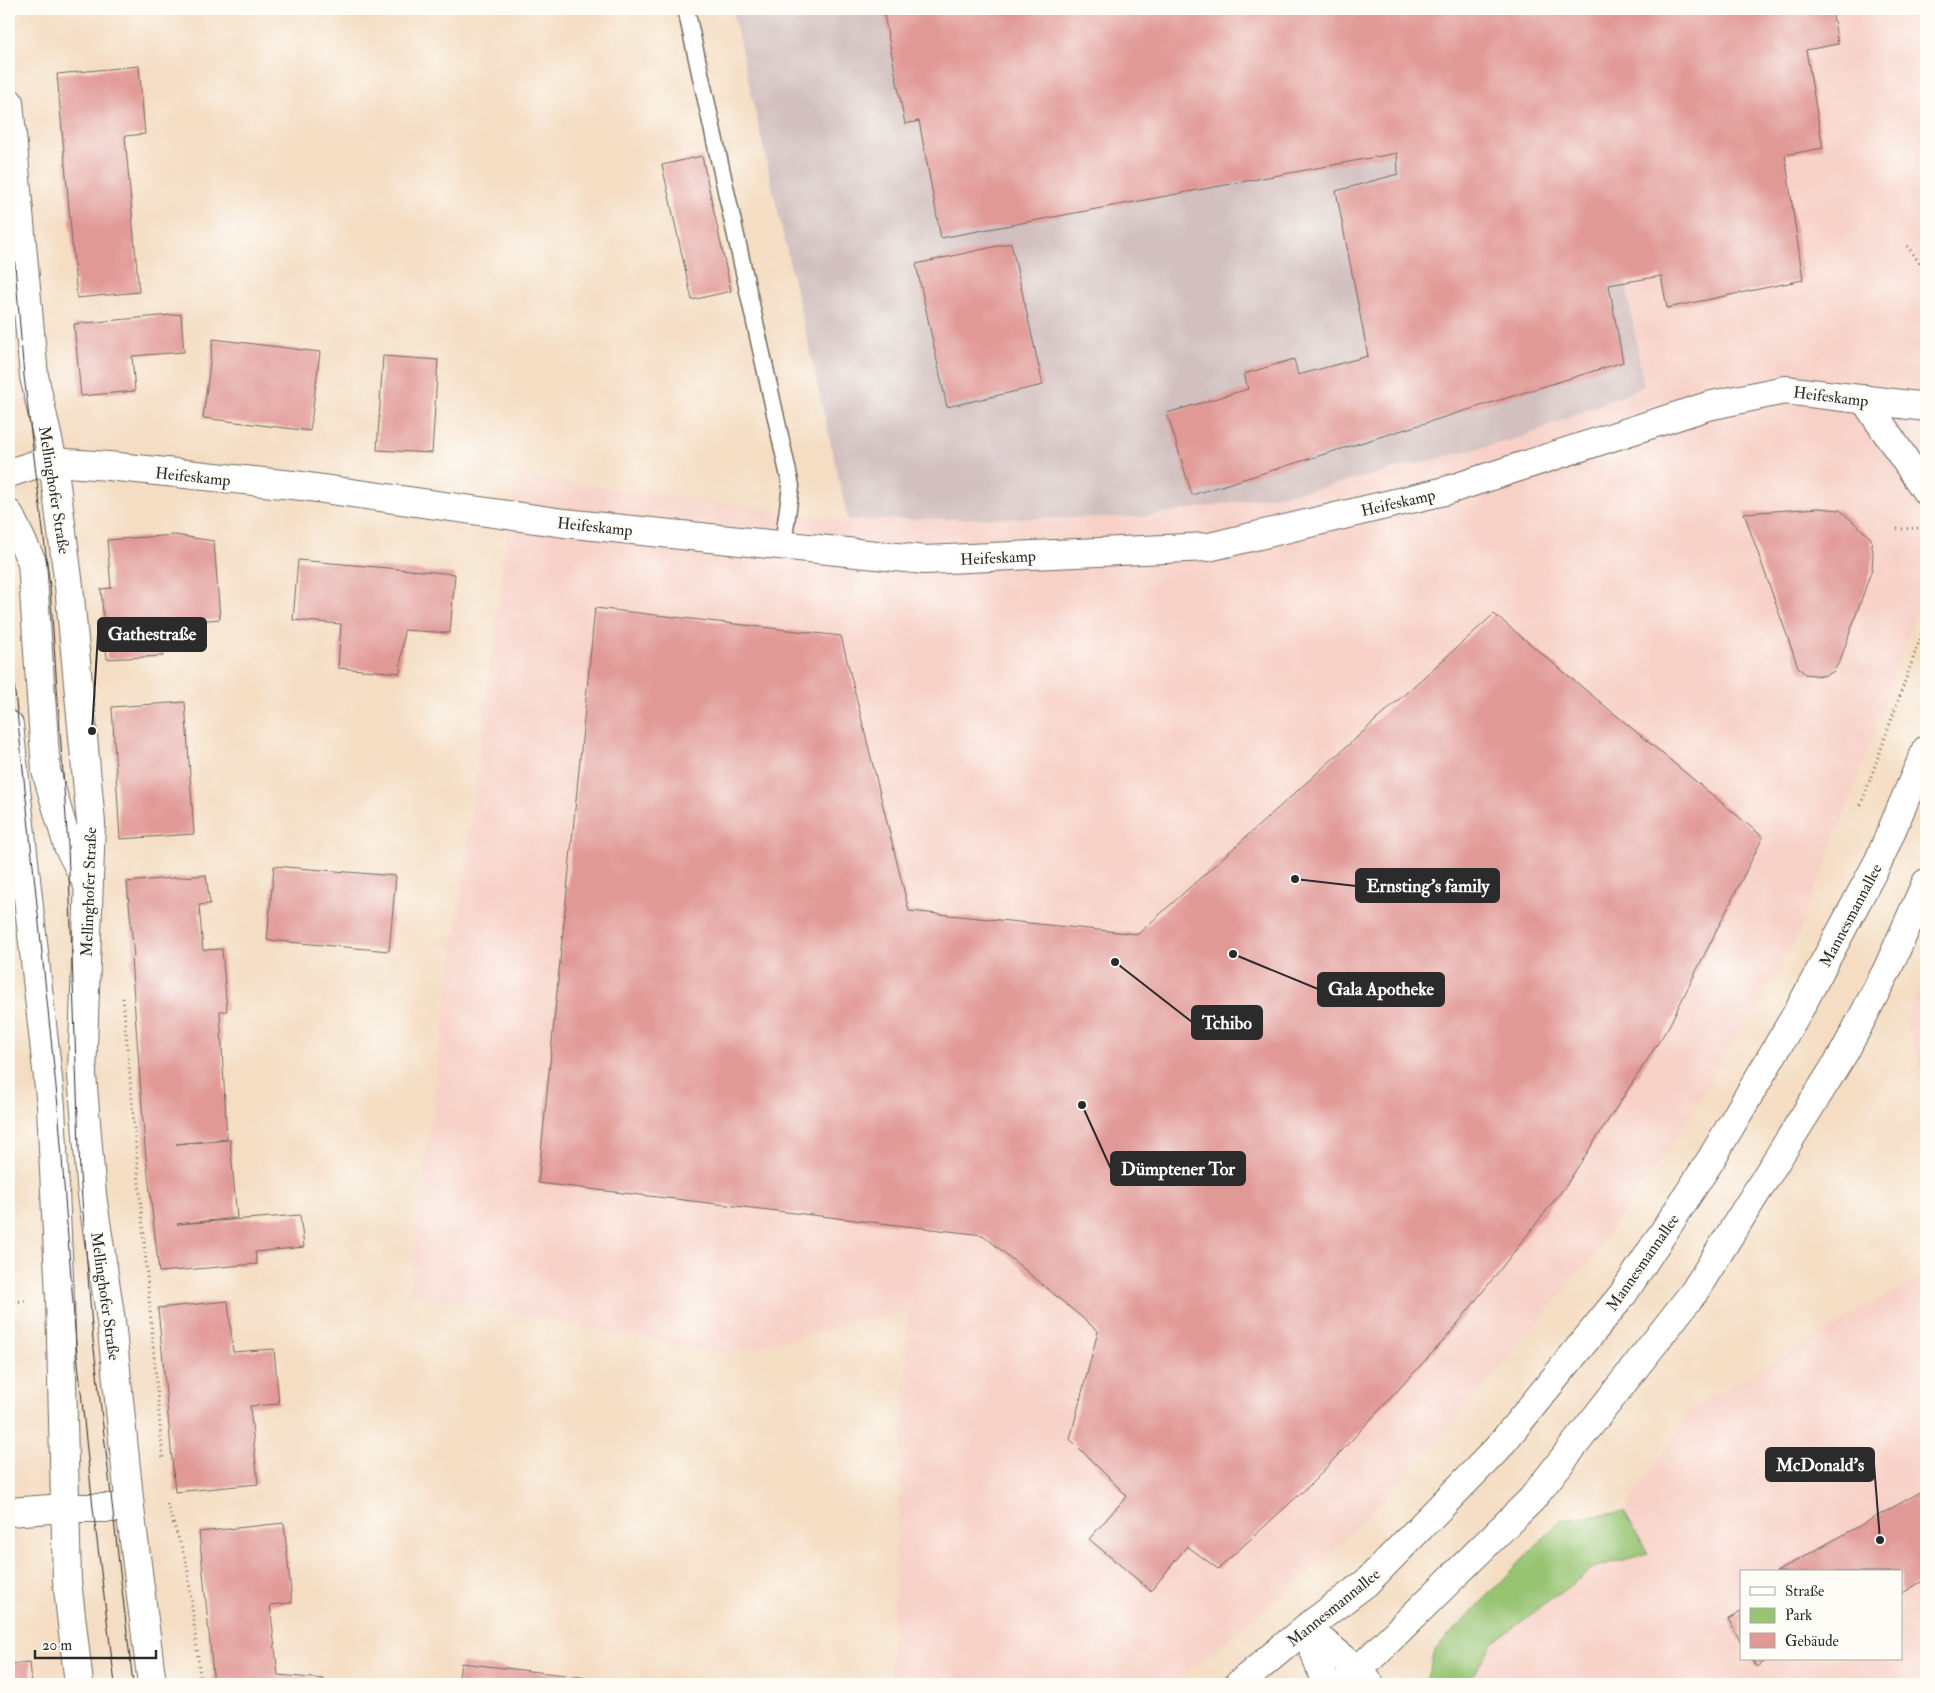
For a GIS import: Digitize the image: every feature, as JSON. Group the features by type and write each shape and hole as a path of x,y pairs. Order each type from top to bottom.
{"main road":[{"name":"Mellinghofer Straße","path":"9,102 34,376 53,462 70,586 91,823 82,1076 92,1195 111,1321 130,1508 152,1684"},
{"name":"Heifeskamp","path":"9,473 34,465 53,462 302,486 564,523 925,560 1209,547 1445,491 1708,406 1785,390 1926,407"},
{"path":"1864,399 1926,491"},
{"path":"9,514 32,562 46,771 68,846 89,887"},
{"path":"9,724 51,1106 60,1298 66,1581 79,1684"},
{"name":"Mannesmannallee","path":"1239,1684 1306,1628 1366,1583 1497,1449 1623,1294 1710,1161 1800,1008 1879,860 1926,750"},
{"path":"1306,1628 1358,1680 1532,1499 1694,1292 1845,1051 1887,970 1926,883"},
{"path":"9,1512 64,1508 130,1508"},
{"path":"1306,1628 1326,1684"}],"lane":[{"path":"686,9 791,486 783,545"}],"path":[{"path":"1907,246 1926,271"},
{"path":"1897,529 1926,528"},
{"path":"1860,807 1926,622"},
{"path":"122,990 164,1464"},
{"path":"167,1504 187,1564 201,1684"}],"shaded area":[{"path":"732,9 1578,9 1644,386 1520,438 1316,489 1142,517 848,520"},
{"path":"1578,9 1926,9 1926,586 1838,833 1794,943 1680,1132 1586,1265 1460,1416 1331,1554 1173,1684 890,1684 908,1311 722,1354 409,1293 515,475 848,520 1142,517 1316,489 1520,438 1644,386"},
{"path":"1926,975 1926,1081 1904,1020"},
{"path":"1926,1274 1926,1684 1477,1684 1472,1677 1493,1643 1592,1569 1648,1553 1624,1512 1692,1408"}],"green space":[{"path":"1624,1512 1648,1553 1592,1569 1493,1643 1472,1677 1457,1684 1425,1684 1435,1650 1561,1520"}],"building":[{"path":"883,9 1832,9 1838,44 1806,50 1823,148 1785,155 1803,280 1667,308 1661,276 1609,285 1623,362 1192,495 1167,413 1248,389 1244,374 1294,359 1298,375 1368,356 1336,191 1398,174 1397,153 941,238 919,121 905,124"},
{"path":"139,66 145,134 125,136 139,292 77,298 57,74"},
{"path":"702,156 731,291 692,300 662,165"},
{"path":"1011,243 1043,385 947,407 916,264"},
{"path":"181,314 184,352 132,356 135,391 81,396 74,324"},
{"path":"213,339 320,352 310,431 203,418"},
{"path":"383,356 438,360 432,453 377,450"},
{"path":"1818,508 1840,510 1871,538 1873,554 1872,569 1840,661 1833,672 1823,676 1805,674 1798,667 1744,513"},
{"path":"175,535 214,541 220,619 161,624 163,656 107,659 101,589 111,588 107,540"},
{"path":"298,560 455,574 450,633 404,630 400,673 338,668 341,624 293,620"},
{"path":"595,608 841,636 909,911 1138,934 1494,614 1763,837 1669,1026 1565,1187 1447,1337 1312,1483 1218,1569 1187,1546 1151,1591 1089,1539 1127,1496 1070,1439 1098,1331 983,1235 538,1183"},
{"path":"185,702 194,834 120,839 112,707"},
{"path":"274,866 396,876 389,951 267,940"},
{"path":"206,875 210,904 199,905 203,950 222,949 227,1011 220,1011 227,1139 176,1144 230,1140 237,1218 177,1224 300,1215 304,1247 255,1252 257,1264 159,1272 145,1148 131,958 134,957 127,882"},
{"path":"228,1301 233,1352 274,1349 279,1404 250,1406 258,1484 175,1492 158,1308"},
{"path":"1926,1489 1926,1579 1902,1593 1902,1570 1780,1570"},
{"path":"284,1523 292,1603 270,1605 278,1675 323,1679 322,1684 214,1684 199,1532"},
{"path":"1740,1613 1740,1640 1728,1619"},
{"path":"1752,1660 1767,1660 1756,1667"},
{"path":"30,1662 32,1684 9,1684 9,1664"},
{"path":"461,1663 616,1681 616,1684 458,1684"}],"tram line":[{"path":"9,190 24,376 50,587 68,846 80,1174 93,1340 133,1684"},
{"path":"9,635 58,1106 76,1343 93,1508 115,1684"}],"place":[{"name":"Gathestraße","path":"92,731"},
{"name":"Ernsting's family","path":"1295,879"},
{"name":"Gala Apotheke","path":"1233,954"},
{"name":"Tchibo","path":"1115,962"},
{"name":"Dümptener Tor","path":"1082,1105"},
{"name":"McDonald's","path":"1880,1540"}]}
